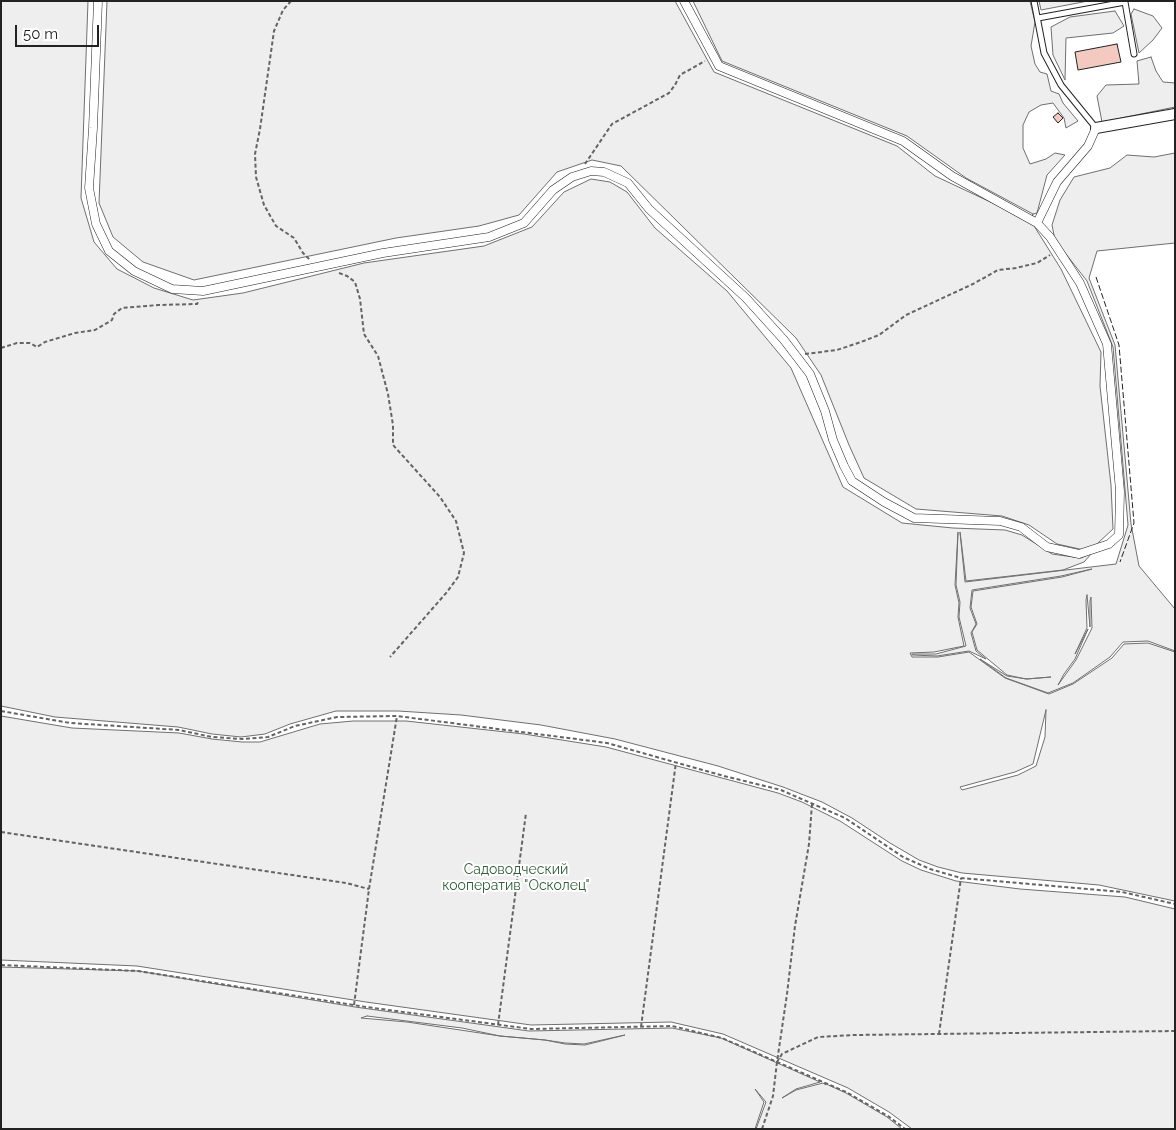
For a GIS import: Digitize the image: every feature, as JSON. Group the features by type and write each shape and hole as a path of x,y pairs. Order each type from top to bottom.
{"street":[{"path":"98,1 89,188 96,224 109,251 134,271 172,289 203,291 383,253 490,237 524,223 553,190 577,176 591,171 604,172 628,184 649,209 746,298 795,355 810,374 833,440 852,481 884,502 914,518 1000,521 1021,528 1047,546 1079,554 1109,544 1119,535 1120,491 1107,344 1080,284 1050,237 1037,223 952,176 903,141 719,66 684,1"},
{"path":"1037,223 1057,182 1088,146 1096,128 1175,114"}],"lane":[{"path":"1034,1 1044,53 1061,85 1096,128"},
{"path":"1038,18 1125,2 1134,54"}],"path":[{"path":"291,1 283,10 274,31 255,154 256,177 264,205 276,226 294,238 303,253 319,266"},
{"path":"577,176 612,124 669,93 680,75 713,56"},
{"path":"795,355 837,350 861,342 878,335 906,315 973,284 998,270 1037,263 1059,251"},
{"path":"336,272 356,282 364,334 378,356 388,394 393,425 393,445 440,497 456,521 464,553 458,577 390,656"},
{"path":"1,348 17,343 30,343 36,347 75,332 95,330 112,320 114,314 122,308 197,304 203,291"},
{"path":"1,712 70,723 179,730 212,737 242,740 268,736 295,726 337,717 398,716 606,743 781,790 845,818 903,857 930,869 961,878 1122,892 1175,904"},
{"path":"354,1005 369,889 398,716"},
{"path":"641,1027 676,762"},
{"path":"762,1129 773,1096 795,926 809,844 812,804"},
{"path":"498,1025 526,813"},
{"path":"1,832 346,883 369,889"},
{"path":"939,1034 961,878"},
{"path":"1,965 138,970 354,1005 531,1029 672,1026 722,1038 846,1092 888,1116 905,1129"},
{"path":"777,1062 782,1054 818,1037 1175,1030"}],"green space":[{"path":"1,1 88,1 81,198 94,242 117,269 154,288 193,300 243,293 364,263 484,246 532,227 564,192 591,179 610,182 627,192 655,228 727,291 791,368 843,487 902,523 953,528 1005,530 1022,535 1052,554 1081,558 1092,552 1084,562 1063,570 966,581 960,532 965,582 1116,564 1128,525 1113,347 1087,281 1055,240 1052,225 1060,200 1074,177 1110,168 1127,155 1154,157 1175,153 1175,243 1097,251 1089,278 1115,345 1131,524 1139,566 1175,609 1175,651 1148,641 1123,642 1110,657 1073,683 1048,693 1006,678 980,659 1007,676 1024,678 1007,675 977,650 972,632 977,624 971,607 973,591 1062,577 1092,569 1061,576 972,590 970,608 976,624 971,633 976,651 986,659 969,651 937,656 912,655 936,654 966,646 959,617 960,602 956,585 958,532 955,585 959,603 958,617 964,646 934,652 910,653 912,657 938,657 969,652 1005,678 1049,694 1073,684 1112,658 1124,644 1148,643 1175,652 1175,901 1099,885 962,873 938,867 919,860 852,818 822,802 783,787 718,766 615,739 541,725 461,715 398,711 336,711 290,724 265,734 241,737 212,734 178,727 55,717 1,706","holes":["1087,595 1090,627 1091,597 1092,628 1076,660 1058,685 1075,659 1088,629 1075,654 1087,628","1046,710 1045,737 1036,766 1018,775 962,790 960,787 1015,772 1033,764"]},
{"path":"107,1 675,1 714,72 897,146 935,176 1031,221 1061,269 1101,352 1100,386 1111,485 1113,529 1099,542 1093,552 1057,544 1029,525 1002,516 916,509 864,478 821,375 796,338 621,166 592,160 557,172 519,215 479,226 396,238 194,280 143,262 113,237 99,203"},
{"path":"693,1 1030,1 1035,22 1031,46 1035,64 1040,72 1047,74 1051,91 1059,94 1063,103 1078,121 1066,128 1064,118 1053,103 1041,105 1029,112 1023,125 1023,148 1030,164 1046,159 1055,153 1065,155 1047,175 1037,213 1033,214 966,178 907,136 722,61"},
{"path":"1039,1 1088,1 1041,10"},
{"path":"1134,9 1153,16 1162,28 1153,40 1139,53 1131,14"},
{"path":"1115,11 1124,26 1113,33 1066,38 1065,80 1053,55 1051,27 1070,17"},
{"path":"1151,57 1156,71 1163,82 1175,83 1175,107 1102,122 1097,96 1106,85 1139,84 1137,61"},
{"name":"Садоводческий кооператив \"Осколец\"","path":"1,716 72,728 179,733 242,742 260,742 320,724 353,721 406,721 524,734 606,747 778,793 802,802 840,821 902,861 921,870 956,881 1020,889 1125,897 1175,909 1175,1129 912,1129 889,1112 848,1088 723,1034 671,1022 531,1025 366,1002 137,966 1,960"},
{"path":"1,967 138,971 355,1007 529,1031 672,1028 721,1038 820,1082 796,1089 782,1098 796,1090 823,1083 826,1085 824,1083 846,1093 887,1117 902,1129 756,1129 766,1102 755,1089 764,1102 755,1129 1,1129","holes":["367,1016 462,1028 500,1036 407,1022 361,1018","625,1035 585,1045 565,1044 545,1040 584,1044"]}],"building":[{"path":"1117,44 1121,62 1078,70 1075,52"},
{"path":"1058,113 1063,118 1058,123 1053,117"}],"fence":[{"path":"1096,277 1119,345 1134,523 1120,562"}]}
